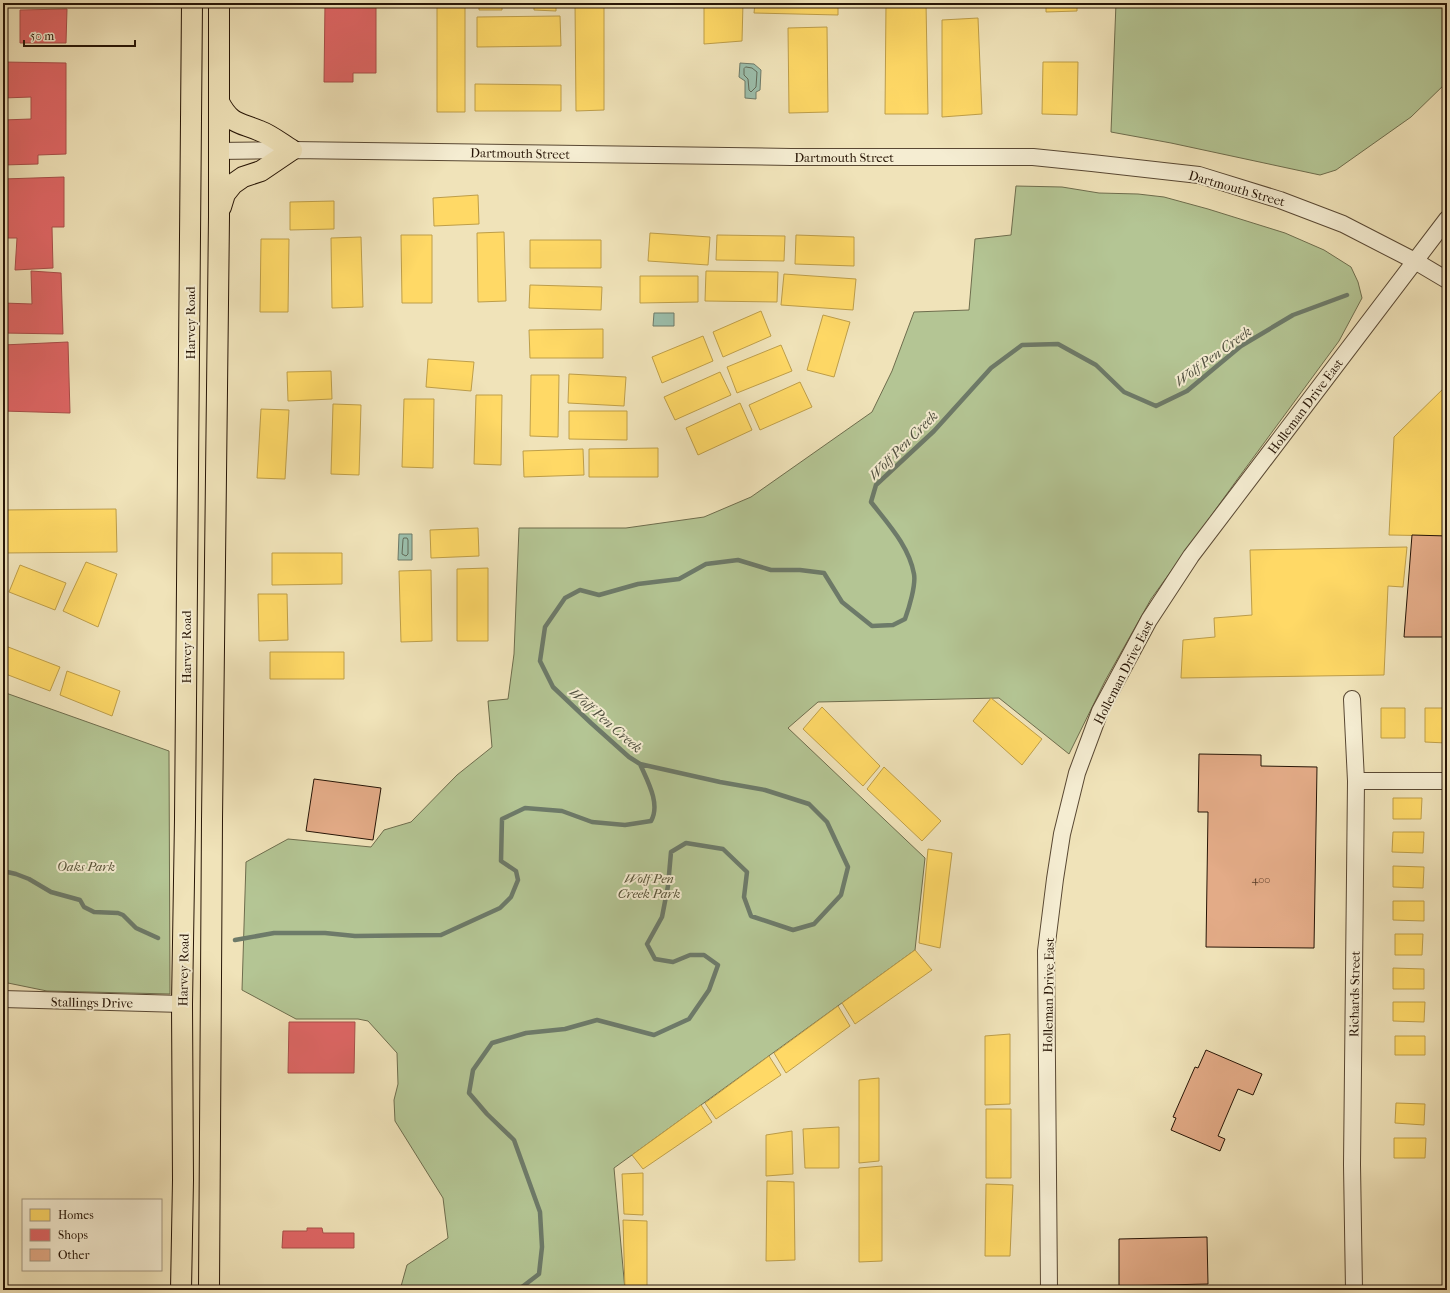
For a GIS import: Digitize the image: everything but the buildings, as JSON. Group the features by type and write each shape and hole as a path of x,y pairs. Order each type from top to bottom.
{"main road":[{"name":"Harvey Road","path":"181,1290 182,1004 189,443 189,213 192,3"},
{"path":"209,1286 212,820 219,217 219,3"},
{"path":"192,81 206,97 206,140 213,149 218,151"},
{"path":"219,102 224,111 233,121 243,126 260,131 292,150 261,171 243,177 233,184 225,194 219,217"},
{"path":"189,213 203,192 209,165 218,151"},
{"path":"189,443 196,444 203,451 202,525 216,540"},
{"path":"186,726 199,752 198,808 200,816 212,820"},
{"path":"182,1205 195,1220 195,1272 198,1278 209,1286"}],"street":[{"name":"Dartmouth Street","path":"218,151 292,150 791,157 1034,157 1092,163 1199,175 1280,200 1343,224 1415,261 1447,280"},
{"name":"Holleman Drive East","path":"1049,1290 1046,951 1062,834 1077,773 1100,711 1153,614 1191,556 1447,219"},
{"name":"Richards Street","path":"1352,699 1356,780 1352,1165 1354,1290"},
{"path":"1356,780 1447,781"},
{"name":"Stallings Drive","path":"3,999 182,1004"}],"green space":[{"path":"1116,3 1447,3 1447,82 1411,117 1336,170 1320,175 1171,143 1111,132"},
{"name":"Wolf Pen Creek Park","path":"1016,186 1062,187 1099,193 1138,194 1164,197 1285,233 1324,250 1351,267 1358,282 1362,298 1339,341 1151,599 1105,681 1069,754 999,698 818,702 788,728 925,858 915,950 614,1168 625,1290 400,1290 407,1265 448,1238 443,1198 395,1121 394,1100 398,1084 397,1053 368,1021 358,1019 296,1019 242,990 246,862 288,839 371,847 384,830 411,822 457,775 492,747 488,701 508,699 514,654 519,528 626,528 704,517 751,497 872,412 892,371 914,312 969,310 975,239 1011,235"},
{"name":"Oaks Park","path":"3,692 169,751 170,994 47,991 3,982"}],"water":[{"path":"740,63 754,64 761,70 760,90 756,92 756,99 745,98 745,81 739,77"},
{"path":"654,313 674,313 674,326 653,326"},
{"path":"399,534 412,534 412,560 398,560"}],"waterway":[{"name":"Wolf Pen Creek","path":"513,1290 522,1287 539,1274 542,1247 540,1212 514,1140 487,1114 469,1093 473,1070 492,1043 526,1033 565,1029 597,1020 654,1035 689,1019 709,990 718,965 704,955 690,955 673,962 655,959 647,944 662,917 668,886 671,852 686,843 723,849 747,872 744,897 751,916 793,930 814,924 841,895 848,867 827,822 809,804 765,790 720,782 640,764 629,757 553,687 540,661 545,627 565,598 580,590 599,595 638,584 679,579 706,564 738,560 771,570 800,570 824,573 842,602 872,626 893,625 905,619 913,590 914,574 908,554 903,545 871,502 876,485 934,431 991,368 1022,345 1058,344 1096,365 1124,392 1156,406 1187,391 1241,346 1293,315 1347,295"},
{"path":"235,940 274,933 325,933 355,936 441,935 500,908 511,897 518,880 516,871 501,861 502,819 525,808 562,811 592,822 625,825 651,821 654,814 654,800 640,764"},
{"path":"3,871 29,879 51,892 80,900 84,907 94,912 118,913 123,915 136,928 158,938"}]}
